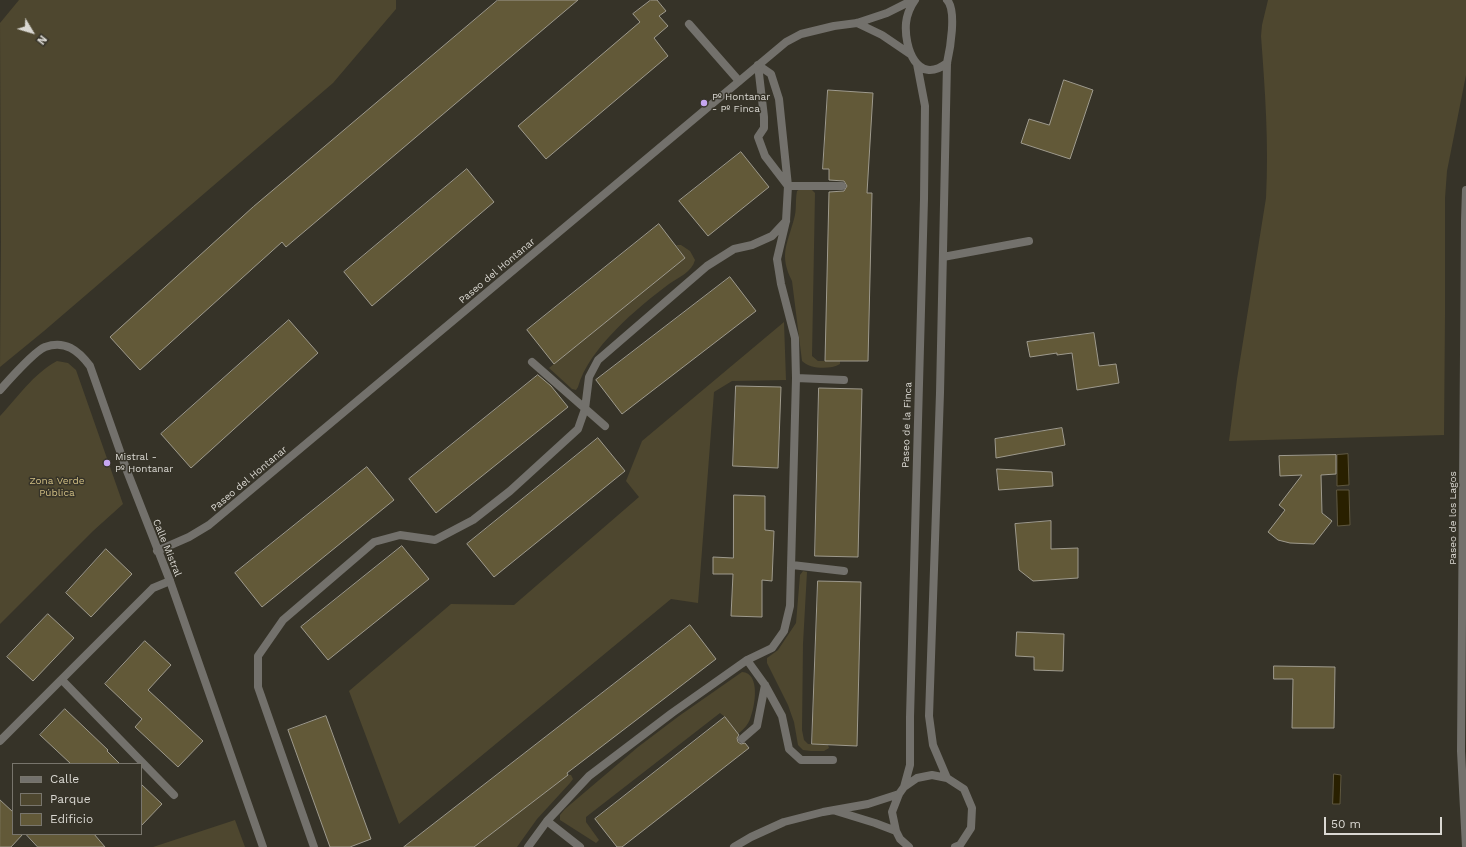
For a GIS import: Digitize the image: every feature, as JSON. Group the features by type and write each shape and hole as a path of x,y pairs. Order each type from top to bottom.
{"street":[{"name":"Paseo del Hontanar","path":"158,552 189,537 209,525 786,42 801,34 834,26 857,23 887,13 914,0"},
{"path":"910,54 906,39 906,22 909,10 914,0"},
{"path":"947,778 933,745 929,718 940,393 947,63 951,47 951,12 949,1"},
{"path":"857,23 882,34 910,54 917,64 924,69 932,70 940,68 947,63"},
{"path":"689,24 739,81"},
{"name":"Paseo de la Finca","path":"904,787 910,765 924,199 925,106 917,64"},
{"path":"758,65 764,128 758,137 766,156 788,186"},
{"path":"528,847 546,821 589,776 672,713 747,660 772,648 784,632 790,606 792,565 796,378 795,338 780,284 777,259 786,221 788,186 779,99 771,74 758,65"},
{"path":"788,186 842,186"},
{"name":"Paseo de los Lagos","path":"1466,190 1464,229 1461,751 1466,847"},
{"path":"314,847 258,687 258,656 283,620 374,542 400,535 435,540 473,520 510,491 578,429 585,409 589,377 598,360 707,266 734,249 752,245 772,236 786,221"},
{"path":"943,257 1029,241"},
{"name":"Calle Mistral","path":"0,390 15,374 44,348 56,345 68,346 81,354 90,366 127,471 170,581 263,847"},
{"path":"532,362 605,426"},
{"path":"796,378 844,380"},
{"path":"792,565 844,571"},
{"path":"0,741 153,588 170,581"},
{"path":"747,660 765,685 782,716 789,749 801,760 833,760"},
{"path":"62,680 174,795"},
{"path":"742,739 757,726 765,685"},
{"path":"909,847 901,843 896,831 892,812 899,794 904,787 917,778 932,775 947,778 964,789 972,808 971,828 960,845 955,847"},
{"path":"734,847 751,837 784,822 833,810 868,804 899,794"},
{"path":"833,810 896,831"},
{"path":"546,821 580,847"}],"green space":[{"path":"19,0 396,0 396,9 333,83 0,367 0,23"},
{"path":"1268,0 1466,0 1466,75 1447,171 1445,198 1444,435 1229,441 1237,379 1266,198 1267,137 1261,36"},
{"path":"801,188 811,189 815,193 812,356 818,361 840,361 840,364 836,366 826,368 810,366 802,361 792,281 788,272 785,257 787,243 795,216 797,191"},
{"path":"676,245 681,245 690,251 695,260 691,268 643,305 616,330 592,358 576,390 572,389 549,368 685,258"},
{"path":"784,322 786,380 732,381 714,392 698,603 671,599 399,824 349,691 451,604 514,605 639,497 626,481 642,441"},
{"name":"Zona Verde Pública","path":"57,361 68,363 76,370 123,504 93,531 0,624 0,416 40,372"},
{"path":"803,571 807,572 803,644 802,730 804,740 808,744 828,745 829,748 824,751 803,750 798,745 794,722 788,705 767,663 767,658 778,650 796,623 800,575"},
{"path":"742,672 748,674 752,678 755,699 749,721 738,734 720,713 586,817 586,822 599,840 596,843 560,820 560,815 565,809 638,747"},
{"path":"568,775 571,775 573,779 537,819 517,847 474,847"},
{"path":"235,820 245,847 153,847"}],"shaded area":[{"path":"1348,454 1349,485 1337,486 1337,455"},
{"path":"1337,490 1349,490 1350,525 1338,526"},
{"path":"1334,774 1341,775 1340,804 1333,804"}],"building":[{"path":"498,0 578,0 286,247 282,242 140,370 110,337 253,207"},
{"path":"651,0 657,0 666,11 659,16 668,26 654,38 668,56 546,159 518,126 640,22 633,14"},
{"path":"1064,80 1093,90 1070,159 1021,143 1029,119 1049,125"},
{"path":"828,90 873,93 867,193 872,193 868,361 825,361 829,192 844,191 847,186 844,181 829,180 829,169 823,169"},
{"path":"741,152 769,187 708,236 679,201"},
{"path":"467,169 494,202 372,306 344,272"},
{"path":"659,224 685,258 554,364 527,330"},
{"path":"730,277 756,311 622,414 596,380"},
{"path":"289,320 318,353 191,468 161,434"},
{"path":"1094,333 1099,366 1116,364 1119,383 1077,390 1072,353 1057,355 1057,353 1030,357 1027,342"},
{"path":"538,375 551,386 568,407 436,513 409,479"},
{"path":"736,386 781,387 778,468 733,466"},
{"path":"819,388 862,389 858,557 815,556"},
{"path":"1062,428 1065,445 996,458 995,439"},
{"path":"598,438 625,471 494,577 467,544"},
{"path":"1336,455 1336,474 1321,475 1322,513 1332,521 1314,544 1290,543 1278,540 1268,532 1285,510 1279,505 1302,475 1280,476 1279,456"},
{"path":"367,467 394,500 262,607 235,573"},
{"path":"997,469 1052,472 1053,486 999,490"},
{"path":"734,495 765,496 765,530 774,531 772,581 762,580 762,617 731,616 733,574 713,574 713,557 733,558"},
{"path":"1051,521 1051,549 1078,548 1078,578 1033,581 1019,570 1015,524"},
{"path":"402,546 429,579 328,660 301,627"},
{"path":"106,549 132,574 91,617 66,593"},
{"path":"818,581 861,582 857,746 812,744"},
{"path":"48,614 74,638 33,681 7,657"},
{"path":"690,625 716,659 567,773 568,775 474,847 404,847"},
{"path":"1017,632 1064,634 1063,671 1034,670 1034,657 1016,656"},
{"path":"145,641 171,665 148,690 203,741 178,767 135,727 142,719 105,684"},
{"path":"1274,666 1335,667 1334,728 1292,728 1293,679 1274,679"},
{"path":"65,709 108,750 107,751 119,763 70,763 40,735"},
{"path":"326,716 371,839 350,847 330,847 288,730"},
{"path":"725,717 739,735 737,738 738,742 741,744 745,743 749,748 622,847 617,847 595,819"},
{"path":"142,785 162,804 142,825"},
{"path":"0,800 12,811 12,835 22,835 11,847 0,847"},
{"path":"27,835 95,835 105,847 38,847"}],"place":[{"name":"Pº Hontanar - Pº Finca","path":"704,103"},
{"name":"Mistral - Pº Hontanar","path":"107,463"}]}
